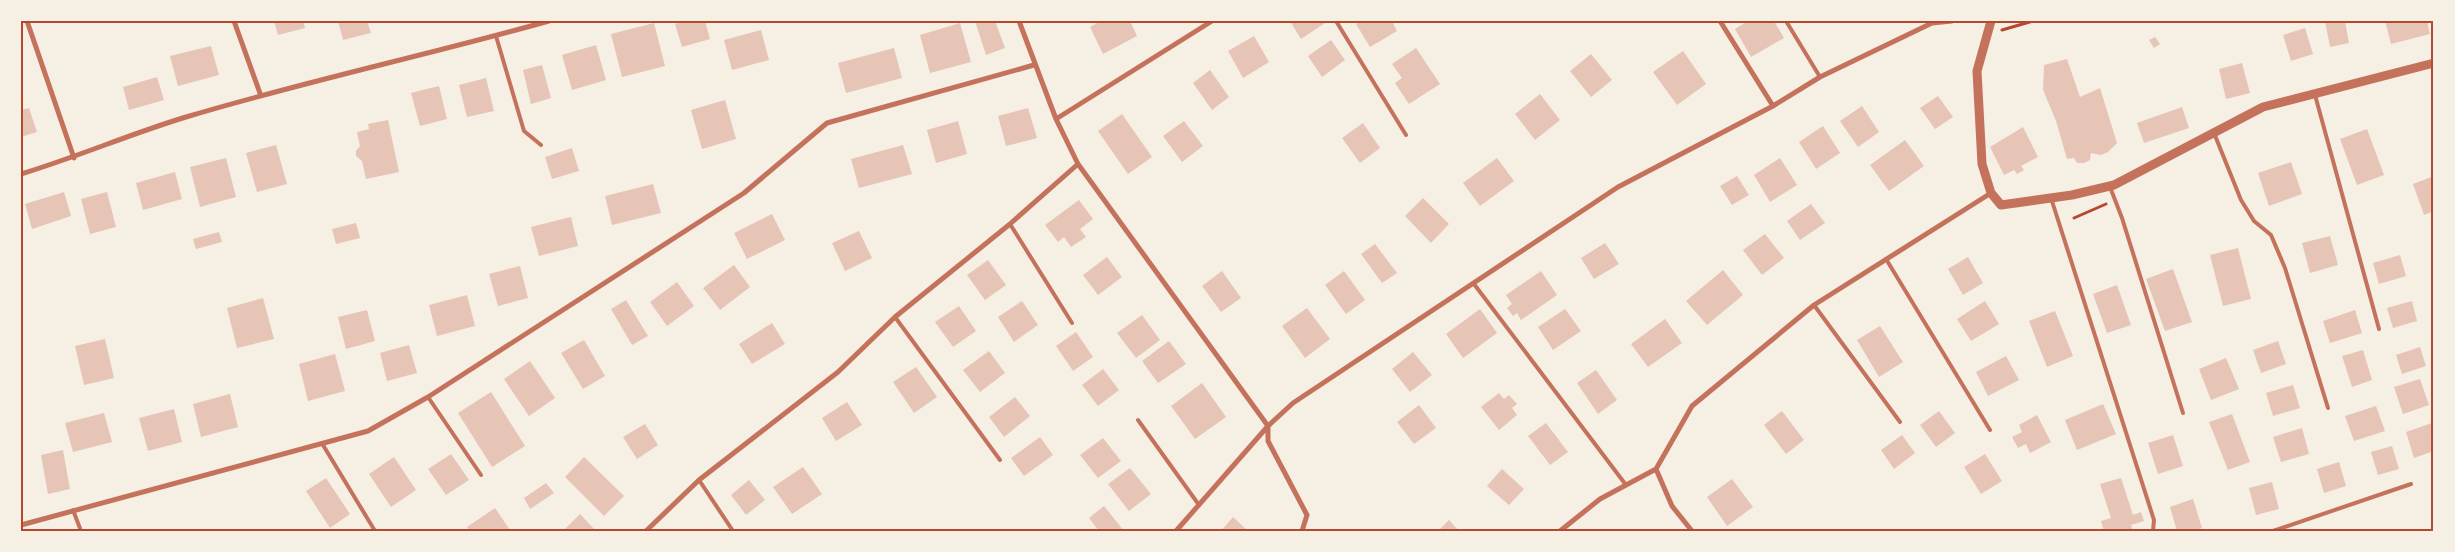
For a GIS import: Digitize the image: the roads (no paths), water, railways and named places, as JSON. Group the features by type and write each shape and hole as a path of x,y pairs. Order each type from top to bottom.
{"street":[{"path":"27,21 74,158"},
{"path":"234,21 261,96"},
{"path":"21,174 74,158 183,118 549,21"},
{"path":"1056,119 1212,21"},
{"path":"1720,21 1773,106"},
{"path":"1176,531 1268,426 1293,402 1618,187 1773,106 1820,77 1932,23 1952,21"},
{"path":"1991,21 1977,71 1982,164 1991,193 2001,205 2051,198 2110,186 2263,107 2434,63"},
{"path":"1020,22 1034,65 1056,119 1078,164 1268,426 1268,440 1307,515 1302,531"},
{"path":"21,525 323,445 368,431 428,397 744,193 826,123 1034,65"},
{"path":"646,531 699,480 838,372 895,317 1010,224 1078,164"},
{"path":"1560,531 1600,499 1656,469 1692,406 1814,305 1885,258 1991,193"},
{"path":"1656,469 1672,506 1692,531"}],"lane":[{"path":"1336,21 1406,134"},
{"path":"1786,21 1820,77"},
{"path":"496,36 524,131 541,145"},
{"path":"2315,94 2379,329"},
{"path":"2214,133 2241,200 2254,221 2271,235 2285,268 2328,408"},
{"path":"2110,186 2122,218 2183,413"},
{"path":"2051,198 2154,520 2154,531"},
{"path":"1010,224 1072,323"},
{"path":"1885,258 1990,430"},
{"path":"1474,284 1626,485"},
{"path":"1814,305 1900,422"},
{"path":"895,317 1000,460"},
{"path":"428,397 481,476"},
{"path":"1138,420 1199,505"},
{"path":"323,445 375,531"},
{"path":"699,480 733,531"},
{"path":"2272,531 2412,484"},
{"path":"73,510 80,531"}]}
